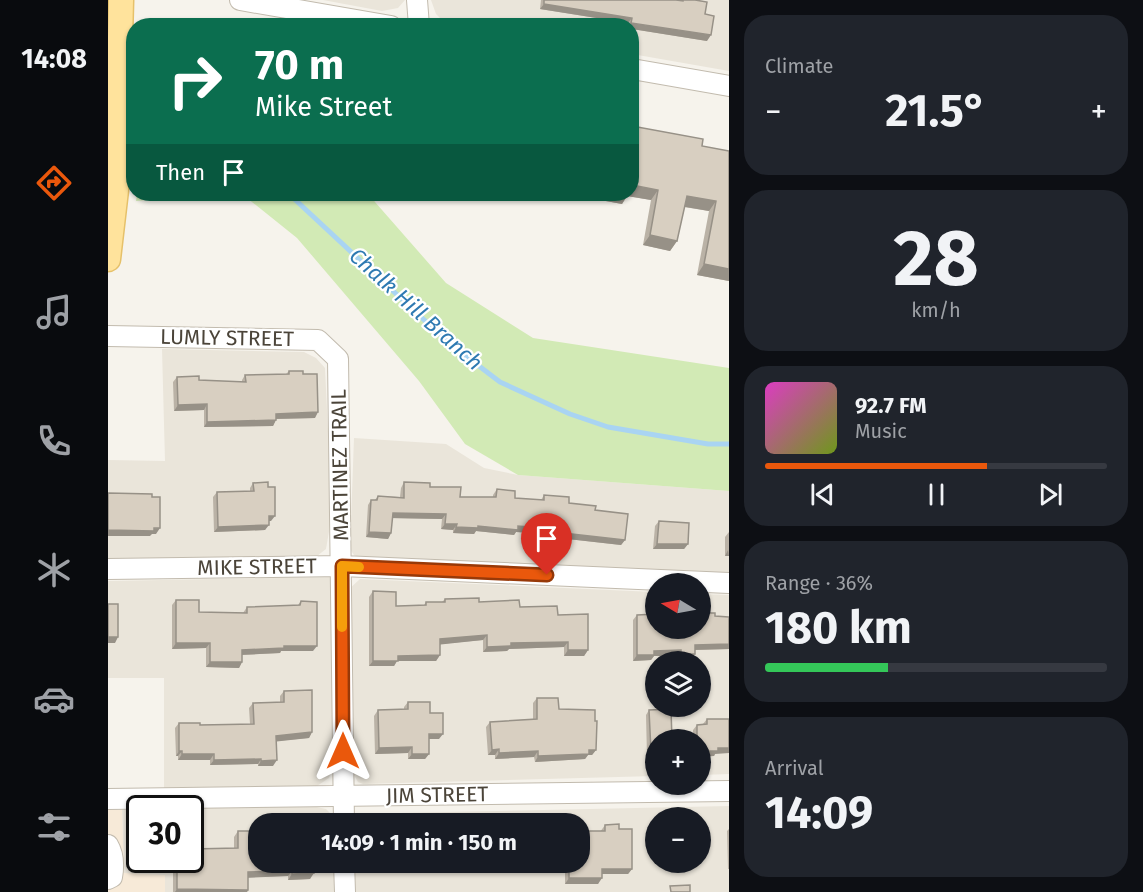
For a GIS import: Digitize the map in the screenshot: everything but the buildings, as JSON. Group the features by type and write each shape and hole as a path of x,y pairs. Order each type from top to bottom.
{"main road":[{"path":"108,259 116,190 121,0"}],"street":[{"path":"240,0 345,18"},
{"path":"417,0 418,18"},
{"path":"639,70 729,86"},
{"name":"LUMLY STREET","path":"108,336 318,340 338,359"},
{"name":"MARTINEZ TRAIL","path":"338,359 344,813"},
{"name":"MIKE STREET","path":"108,569 342,566 729,583"},
{"name":"JIM STREET","path":"108,799 729,791"},
{"path":"108,845 112,854 113,868 112,877 108,879"},
{"path":"344,873 345,892"}],"shaded area":[{"path":"323,0 405,0 398,8 382,11"},
{"path":"431,0 729,0 729,71 639,55 639,18 440,18"},
{"path":"162,349 304,352 316,358 325,368 332,514 326,549 317,556 108,561 108,460 165,461"},
{"path":"354,438 446,444 484,468 518,475 729,491 729,574 363,559 354,555 350,549"},
{"path":"331,577 333,740 329,778 317,786 164,788 164,678 108,678 108,581"},
{"path":"360,579 645,592 645,639 711,639 711,594 729,595 729,774 711,775 711,729 645,729 645,776 363,784 358,782 351,770 348,590"},
{"path":"307,805 326,809 330,813 248,813 248,873 336,873 337,892 165,892 164,875 124,874 122,810 126,810 126,873 204,873 204,808"},
{"path":"729,806 729,892 352,892 351,873 590,873 590,813 398,813 645,808 645,873 711,873 711,807 682,807"},
{"path":"108,810 122,810 124,873 165,875 165,892 108,892"}],"green space":[{"path":"251,201 374,201 446,283 533,338 729,368 729,491 518,475 465,444 419,381 297,238"}],"waterway":[{"name":"Chalk Hill Branch","path":"297,201 450,344 500,382 570,414 608,427 708,444 729,444"}],"slow traffic":[{"path":"342,627 342,566 359,567"}],"route":[{"path":"343,751 342,566 547,575"}]}
